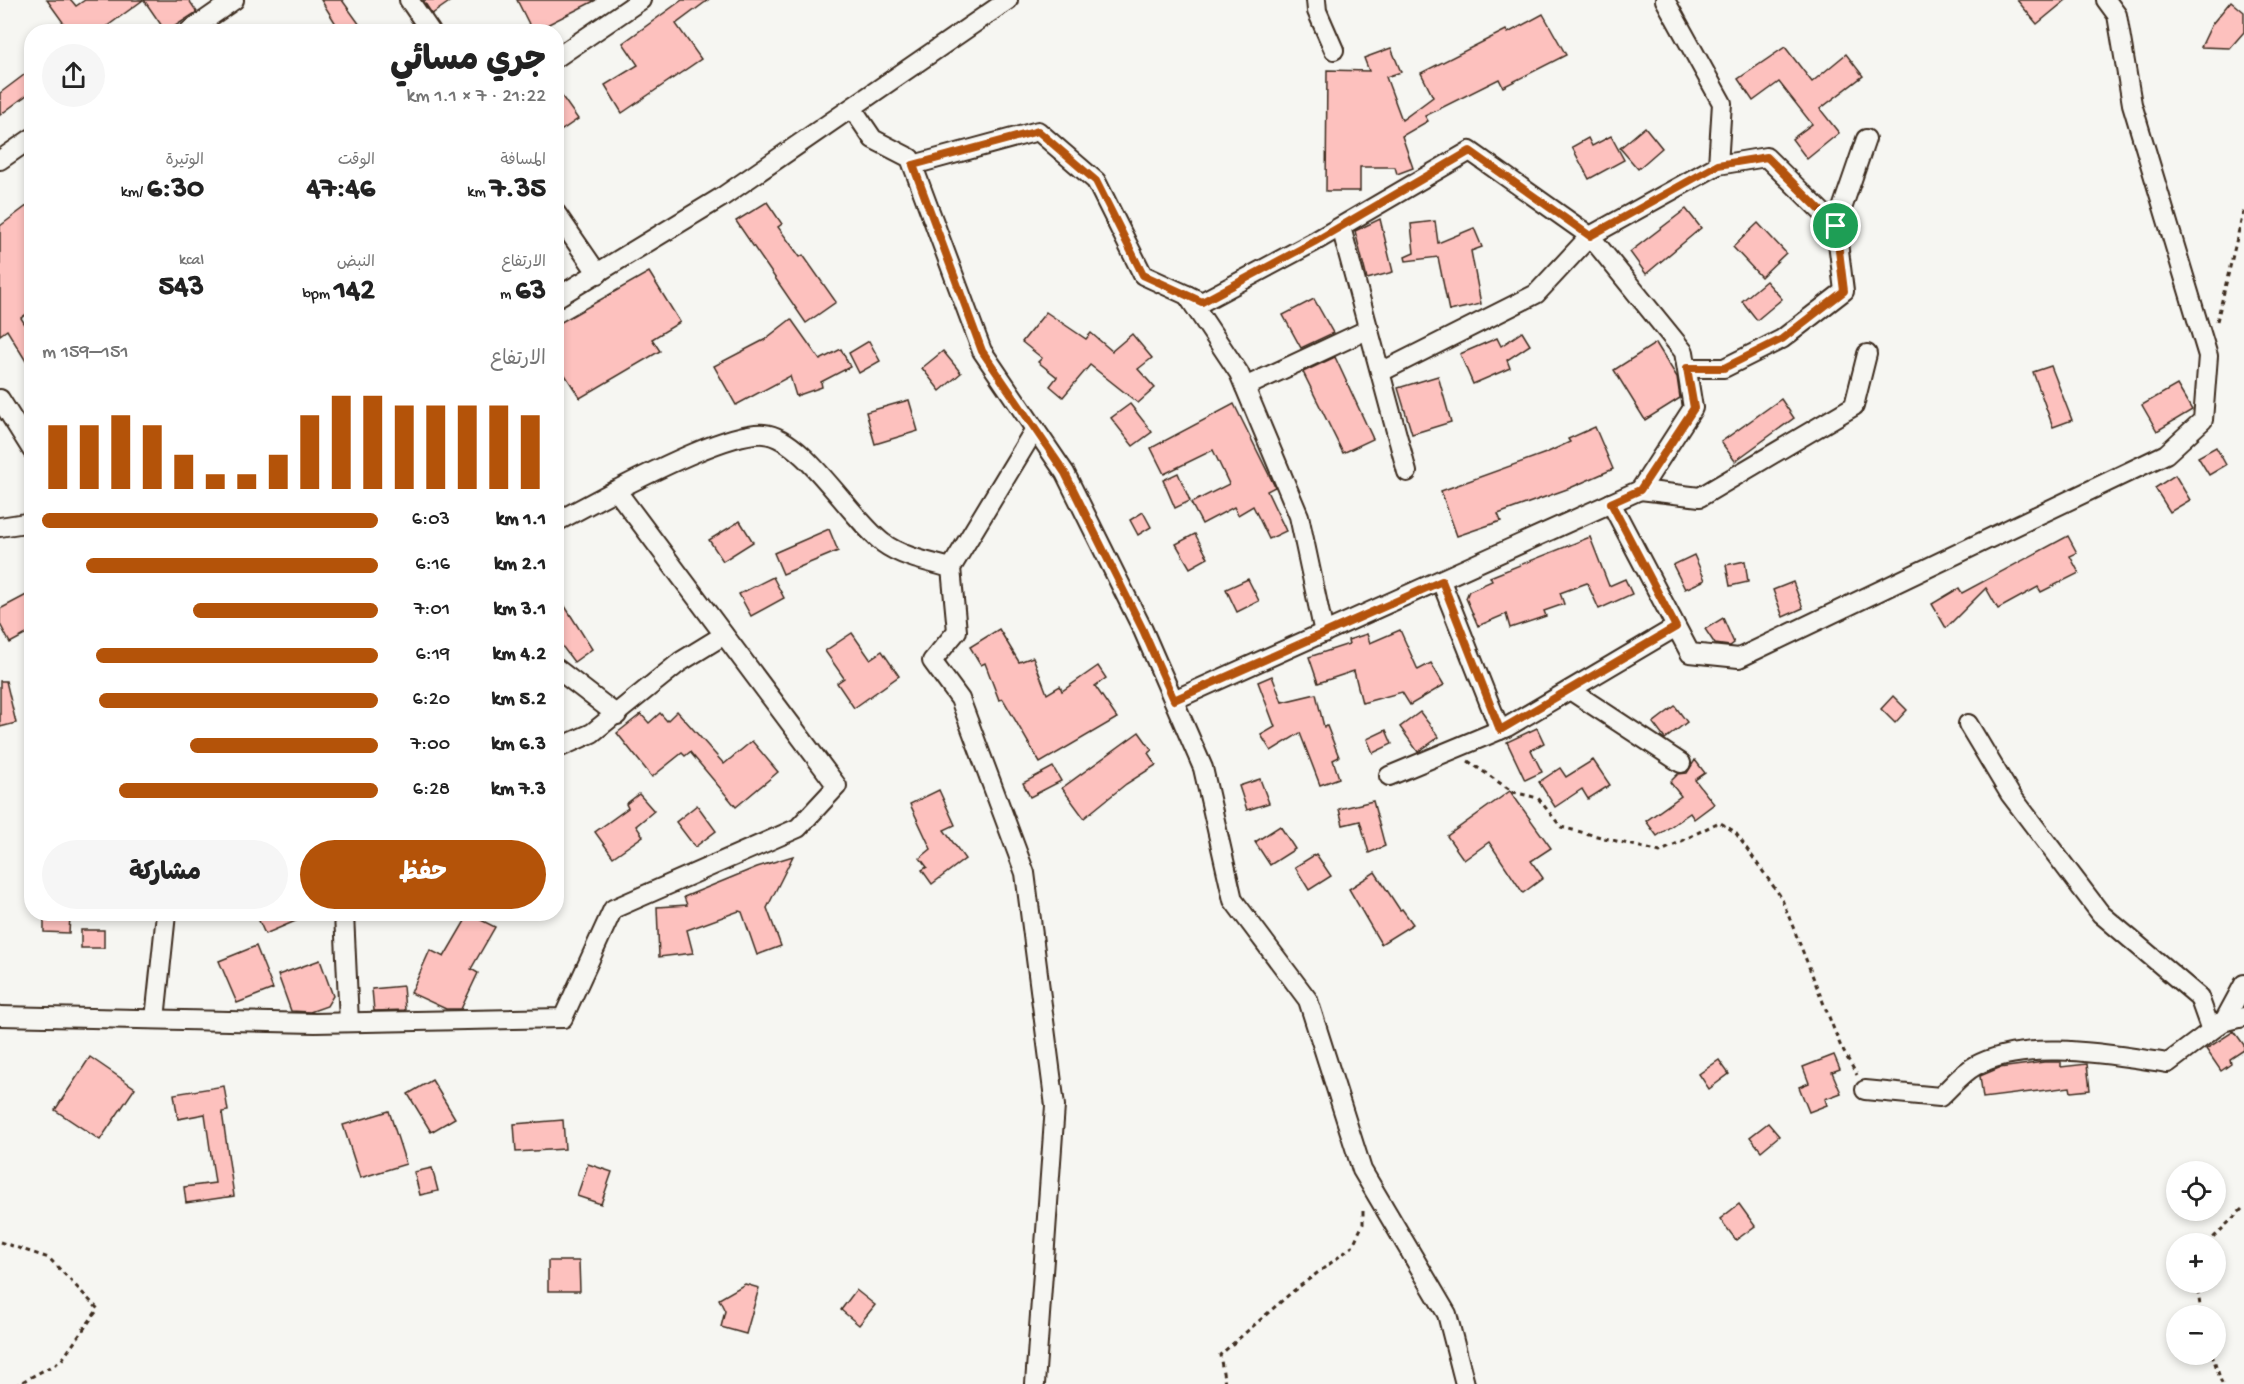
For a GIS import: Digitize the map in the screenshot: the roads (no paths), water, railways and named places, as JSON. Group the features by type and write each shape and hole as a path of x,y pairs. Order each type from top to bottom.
{"street":[{"path":"200,24 234,0"},
{"path":"409,0 426,24"},
{"path":"564,53 641,0"},
{"path":"564,293 722,197 1008,0"},
{"path":"1316,0 1317,10 1334,50"},
{"path":"1665,0 1722,103 1718,165"},
{"path":"1611,503 1690,653 1739,658 2166,454 2203,420 2208,356 2132,105 2117,15 2106,0"},
{"path":"852,108 873,139 910,158 982,351 1065,473 1143,630 1203,768 1233,900 1308,1000 1362,1170 1447,1314 1466,1384"},
{"path":"913,165 1038,131 1096,181 1143,275 1202,302 1341,227 1470,151 1590,236 1684,352 1694,408 1640,490"},
{"path":"1687,368 1724,368 1782,339 1844,291 1836,226 1866,139"},
{"path":"0,159 24,143"},
{"path":"1381,372 1536,294 1590,236 1718,165 1767,157 1836,226"},
{"path":"564,225 598,274"},
{"path":"1341,227 1407,472"},
{"path":"1187,295 1239,373 1299,516 1324,633"},
{"path":"1245,387 1369,329"},
{"path":"1174,700 1640,490 1700,497 1854,406 1867,354"},
{"path":"0,399 24,437"},
{"path":"1035,429 951,568 957,631 932,661 960,699 1024,873 1055,1106 1035,1384"},
{"path":"564,518 670,463 740,437 765,434 791,445 869,531 885,545 911,557 951,568"},
{"path":"0,1016 349,1022 563,1017 614,909 798,828 837,786 616,490"},
{"path":"0,527 24,523"},
{"path":"1442,581 1500,730"},
{"path":"1389,776 1500,730 1676,627"},
{"path":"564,745 592,733 680,662 724,635"},
{"path":"564,674 617,715"},
{"path":"1570,690 1681,763"},
{"path":"1968,724 2010,794 2101,914 2199,997 2209,1024 2244,1017"},
{"path":"154,1019 165,921"},
{"path":"344,921 349,1022"},
{"path":"1865,1090 1940,1097 1975,1066 2020,1052 2080,1051 2168,1063 2224,1021 2244,984"}]}
